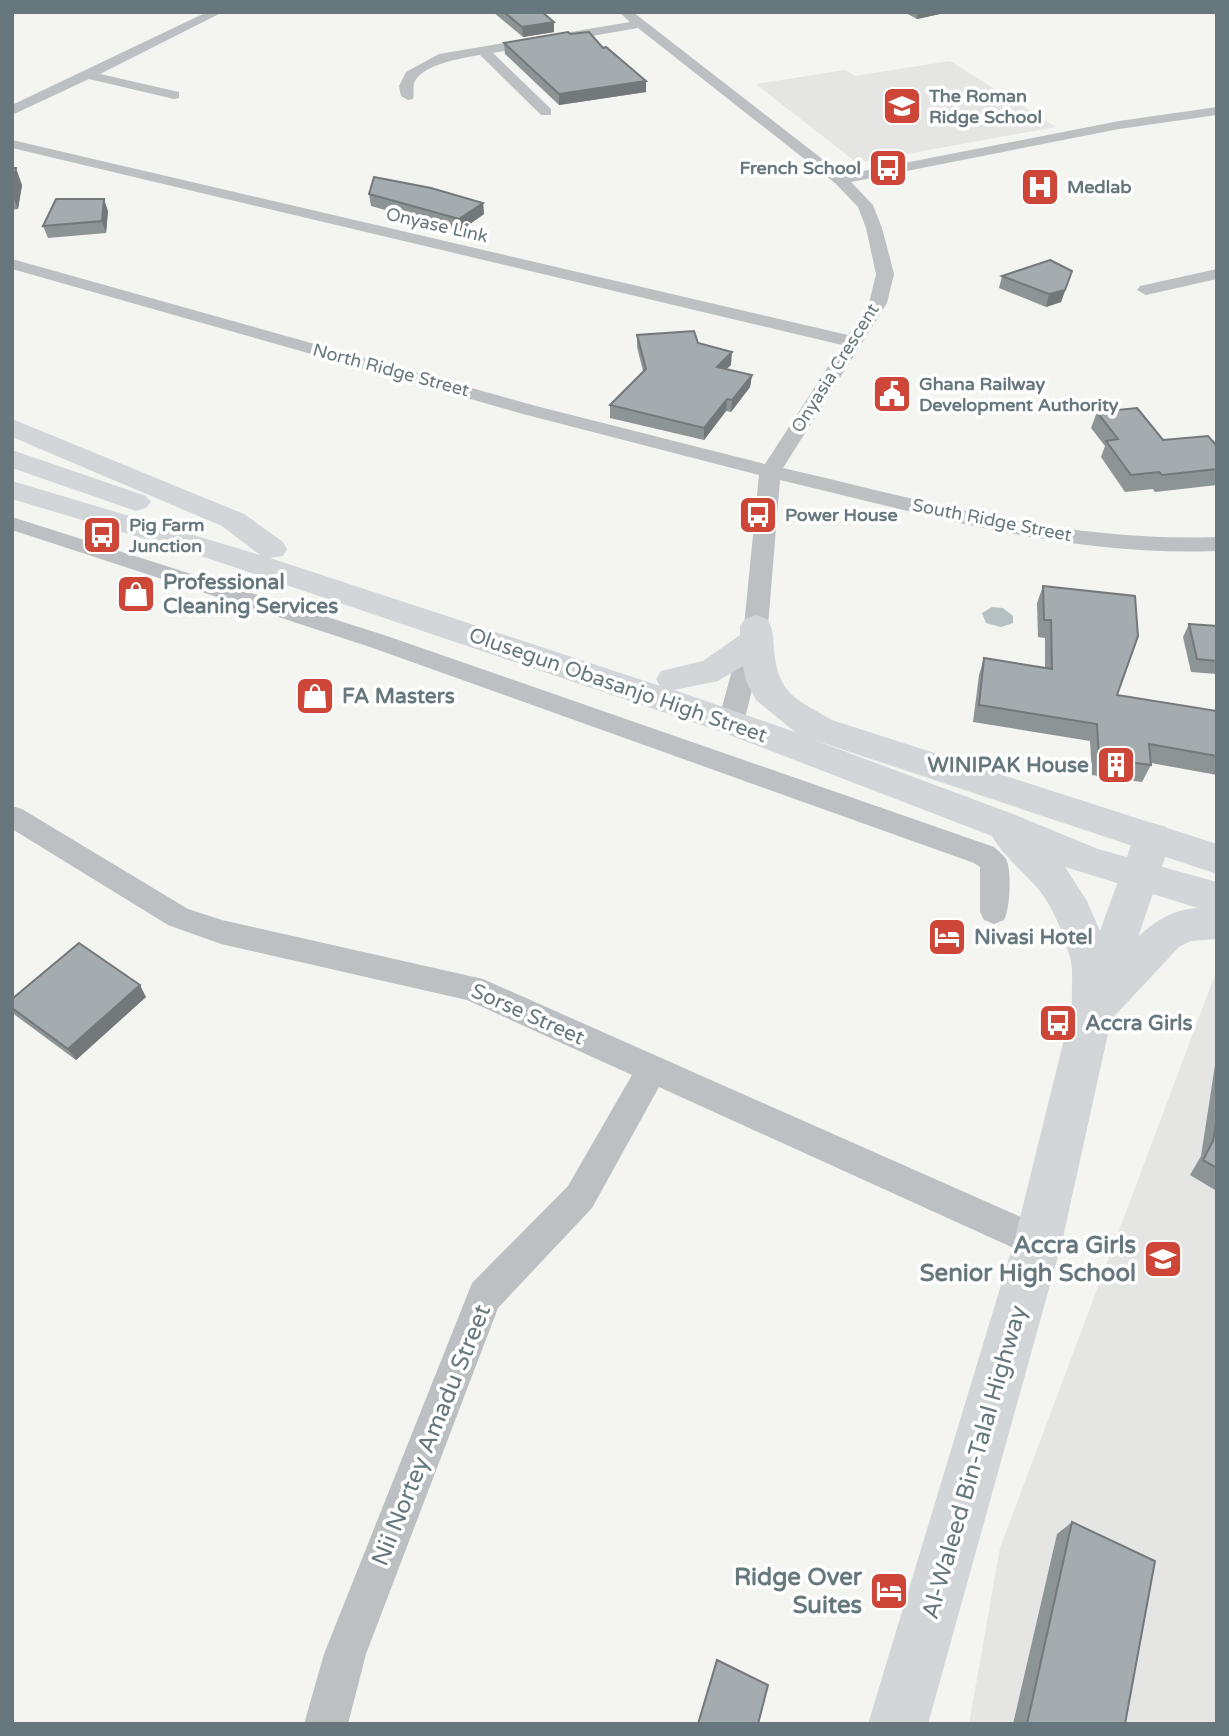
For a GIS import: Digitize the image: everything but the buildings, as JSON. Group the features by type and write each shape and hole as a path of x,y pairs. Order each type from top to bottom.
{"main road":[{"path":"12,427 233,520 272,549"},
{"name":"Olusegun Obasanjo High Street","path":"12,458 272,549 673,679 736,711 1088,861 1217,898"},
{"name":"Olusegun Obasanjo High Street","path":"12,490 203,546 736,711 823,730 1217,859"},
{"path":"673,679 700,677 717,670 752,635"},
{"path":"752,635 766,690 776,703 823,730"},
{"path":"1000,824 1054,881 1068,901 1091,957 1092,1010"},
{"name":"Al-Waleed Bin-Talal Highway","path":"898,1724 1038,1242 1092,1010 1153,837"},
{"path":"1092,1010 1164,935 1185,925 1217,923"}],"street":[{"path":"12,111 217,12"},
{"name":"Onyasia Crescent","path":"625,12 841,180 865,205 881,252 885,274 878,303 770,472 752,635 736,711"},
{"path":"408,96 405,86 411,75 444,57 640,24"},
{"path":"483,50 546,113"},
{"path":"85,74 174,95"},
{"path":"841,180 1119,125 1213,114"},
{"name":"Onyase Link","path":"12,144 854,342"},
{"name":"North Ridge Street","path":"12,264 770,472"},
{"path":"1146,290 1217,274"},
{"name":"South Ridge Street","path":"770,472 1001,525 1103,541 1179,547 1217,544"},
{"path":"12,523 171,573 449,667 984,855 994,863 994,912"},
{"path":"171,573 203,546"},
{"name":"Sorse Street","path":"12,816 136,894 178,917 221,932 472,988 1038,1242"},
{"name":"Nii Nortey Amadu Street","path":"326,1724 345,1654 485,1296 580,1197 652,1069"}],"shaded area":[{"name":"The Roman Ridge School","path":"950,61 1056,127 857,163 756,84 845,70 855,76"},
{"path":"992,607 1003,608 1013,616 1013,623 1001,627 986,623 982,613"},
{"name":"Accra Girls Senior High School","path":"1217,969 1217,1724 969,1724 1000,1548"}],"place":[{"name":"The Roman Ridge School","path":"902,106"},
{"name":"French School","path":"888,168"},
{"name":"Medlab","path":"1040,187"},
{"name":"Ghana Railway Development Authority","path":"892,394"},
{"name":"Power House","path":"758,515"},
{"name":"Pig Farm Junction","path":"102,535"},
{"name":"Professional Cleaning Services","path":"136,594"},
{"name":"FA Masters","path":"315,696"},
{"name":"WINIPAK House","path":"1116,765"},
{"name":"Nivasi Hotel","path":"947,937"},
{"name":"Accra Girls","path":"1058,1023"},
{"name":"Accra Girls Senior High School","path":"1163,1259"},
{"name":"Ridge Over Suites","path":"889,1591"}]}
